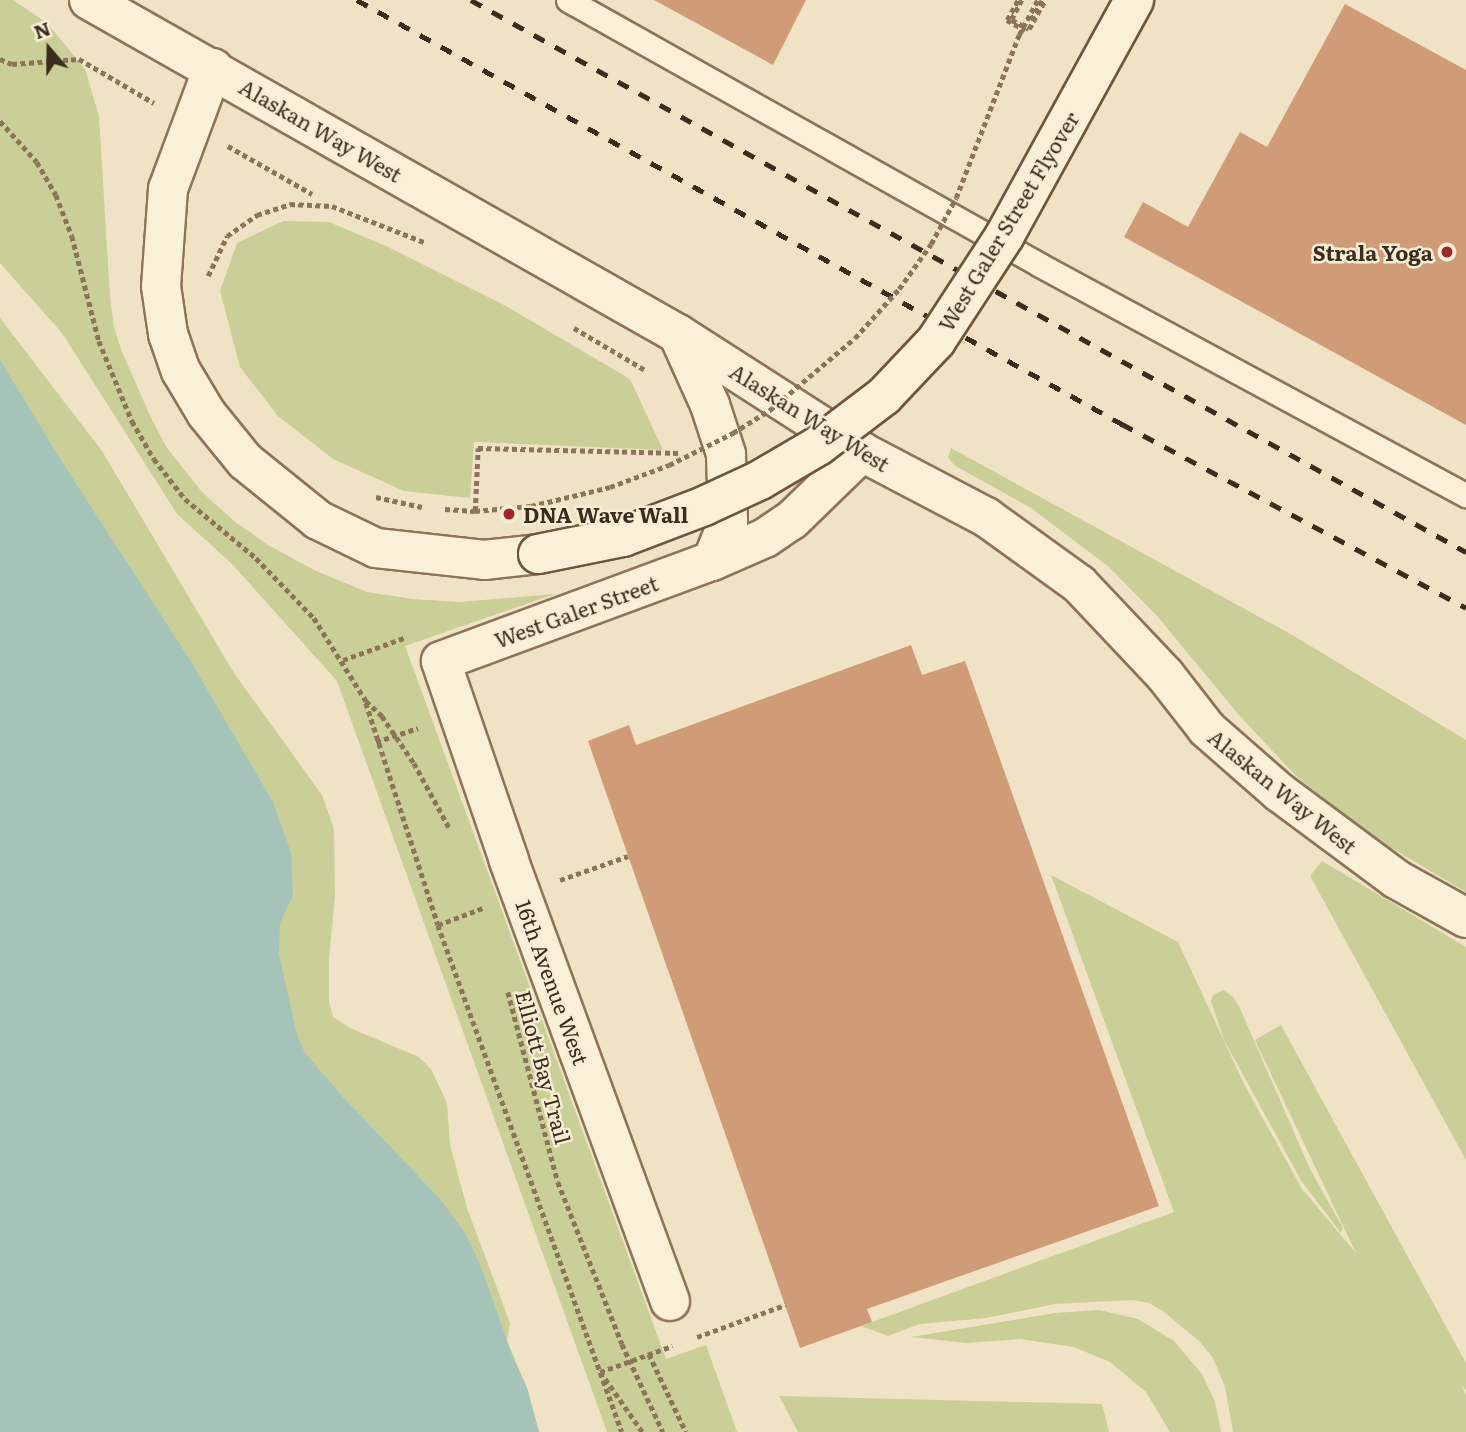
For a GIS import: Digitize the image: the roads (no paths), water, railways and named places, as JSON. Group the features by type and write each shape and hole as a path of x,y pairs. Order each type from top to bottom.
{"street":[{"name":"Alaskan Way West","path":"89,0 678,334 862,452 986,517 1079,584 1165,675 1207,729 1279,792 1396,879 1466,918"},
{"name":"West Galer Street Flyover","path":"213,68 168,189 161,286 168,334 181,371 206,413 245,461 318,520 376,548 484,560 538,554 623,537 704,506 760,480 818,446 884,396 936,341 1005,235 1134,0"},
{"path":"678,334 710,405 726,454 728,522 712,561"},
{"name":"West Galer Street","path":"441,661 712,561 765,538 792,520 862,452"},
{"name":"16th Avenue West","path":"441,661 509,860 670,1301"}],"lane":[{"path":"568,0 1040,265 1466,495"}],"water":[{"path":"0,360 64,465 190,660 273,802 291,852 293,894 280,924 279,954 297,1035 305,1053 439,1198 464,1231 482,1269 512,1355 527,1388 539,1432 0,1432"}],"railway":[{"path":"357,0 1122,424 1466,608"},
{"path":"471,0 1466,552"}],"place":[{"name":"Strala Yoga","path":"1447,252"},
{"name":"DNA Wave Wall","path":"509,514"}]}
